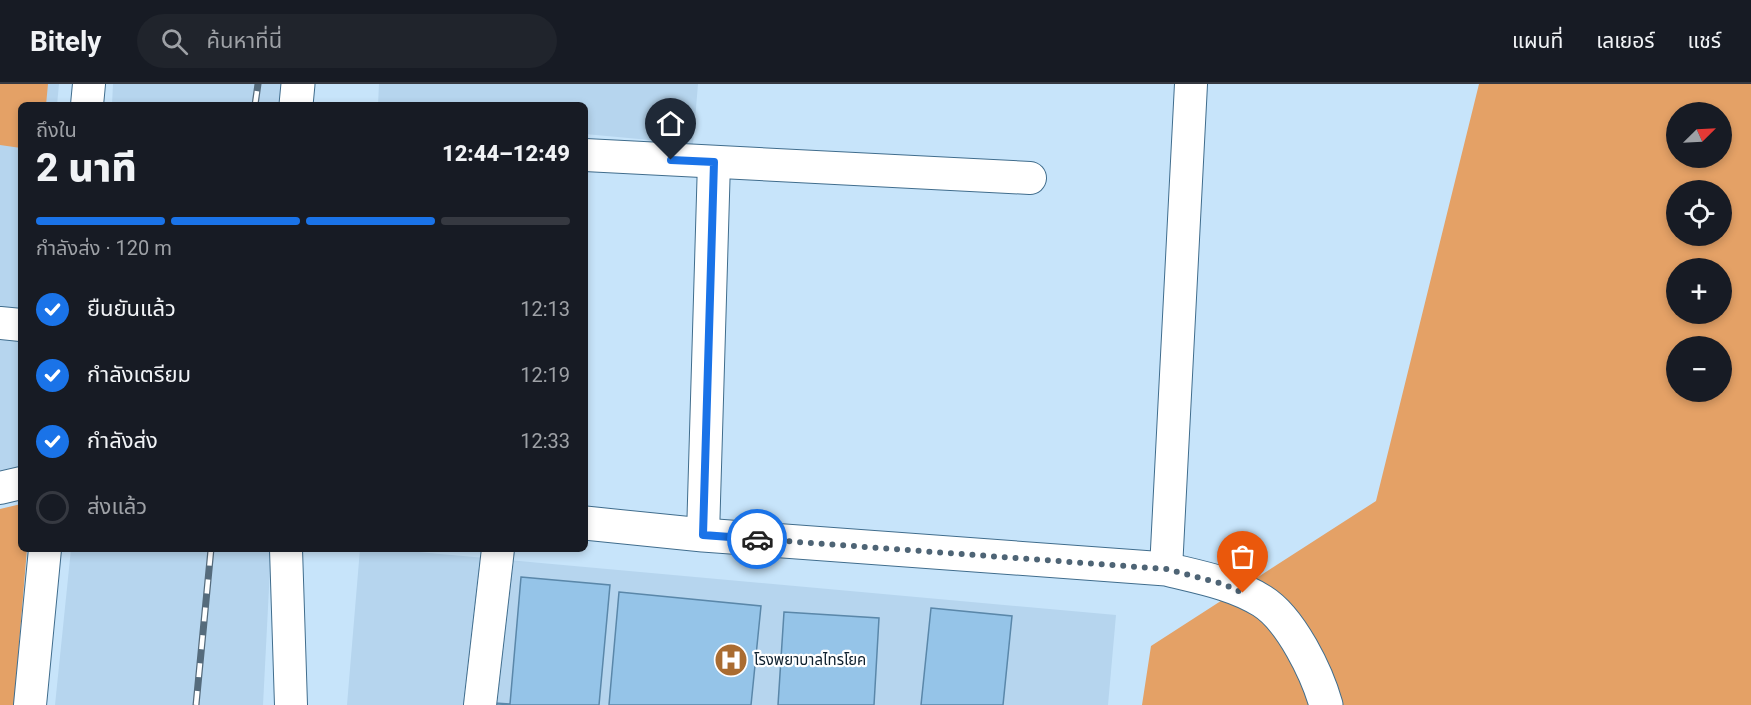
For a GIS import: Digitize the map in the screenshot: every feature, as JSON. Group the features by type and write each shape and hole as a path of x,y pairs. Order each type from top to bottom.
{"main road":[{"path":"296,102 298,84"},
{"path":"588,523 703,535 1166,569 1223,584 1263,602 1293,633 1321,686 1326,705"}],"street":[{"path":"87,102 89,84"},
{"path":"1166,569 1191,84"},
{"path":"588,155 1030,178"},
{"path":"703,535 714,162"},
{"path":"0,488 18,484"},
{"path":"30,705 45,552"},
{"path":"286,552 291,705"},
{"path":"480,705 498,552"}],"shaded area":[{"path":"0,84 59,84 57,102 18,102 18,470 0,474"},
{"path":"0,84 48,84 46,102 18,102 18,148 0,145"},
{"path":"113,84 301,84 299,102 112,102"},
{"path":"379,84 698,84 693,144 588,134 588,102 378,102"},
{"path":"1479,84 1751,84 1751,705 1142,705 1151,646 1376,501"},
{"path":"18,505 18,552 27,552 14,705 0,705 0,509"},
{"path":"71,552 271,552 263,705 55,705"},
{"name":"โรงพยาบาลไทรโยค","path":"360,552 418,552 1116,615 1108,705 347,705"}],"building":[{"path":"521,577 610,585 599,705 480,705 480,702 510,704"},
{"path":"619,592 761,606 751,705 609,705"},
{"path":"931,608 1012,616 1003,705 921,705"},
{"path":"784,612 879,618 874,705 778,705"}],"railway":[{"path":"255,102 258,84"},
{"path":"196,705 211,552"}],"way so far":[{"path":"757,539 1166,569 1223,584 1243,593"}],"place":[{"name":"โรงพยาบาลไทรโยค","path":"731,660"}],"route":[{"path":"671,160 714,162 703,535 757,539"}]}
